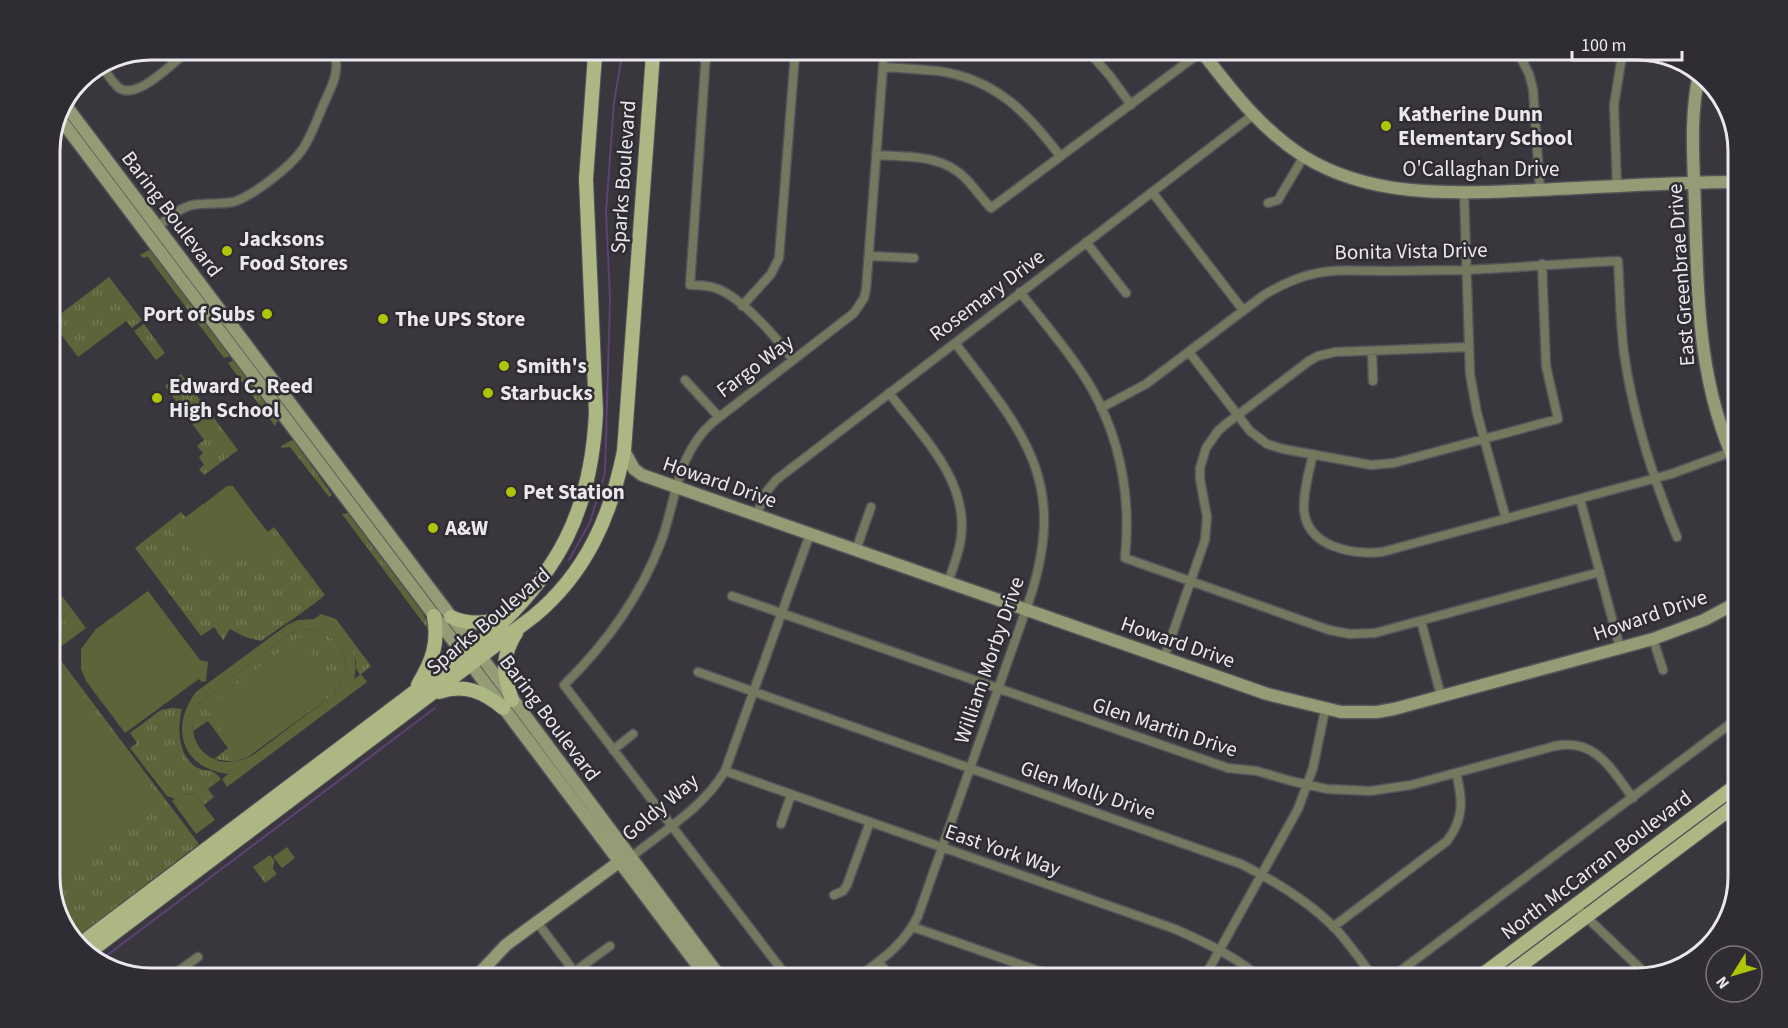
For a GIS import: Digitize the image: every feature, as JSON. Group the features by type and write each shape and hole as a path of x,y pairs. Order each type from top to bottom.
{"main road":[{"name":"Sparks Boulevard","path":"95,948 429,696 472,656 516,609 546,572 567,538 586,489 592,463 596,413 586,179 595,60"},
{"name":"Sparks Boulevard","path":"86,940 413,692 521,626 560,592 586,558 610,506 624,451 653,60"},
{"path":"451,617 465,622 489,621 516,609"},
{"path":"413,692 434,654 437,632 434,616"},
{"path":"507,704 504,660 510,641 521,626"},
{"path":"429,696 450,689 468,689 484,693 507,704"},
{"name":"North McCarran Boulevard","path":"1491,968 1728,791"},
{"name":"North McCarran Boulevard","path":"1517,968 1728,810"},
{"path":"190,876 197,861 196,856"}],"street":[{"path":"106,72 120,89 128,92 141,88 177,60"},
{"path":"152,231 188,206 226,203 243,198 291,162 307,141 335,78 336,60"},
{"path":"706,60 690,285 718,289 742,306 775,337 793,360"},
{"path":"742,306 776,267 781,249 795,60"},
{"name":"Fargo Way","path":"613,750 564,684 605,640 640,588 661,541 682,467 702,432 860,307 866,290 884,60"},
{"path":"1096,60 1131,105"},
{"path":"876,154 929,159 950,166 967,179 991,208 1191,60"},
{"name":"O'Callaghan Drive","path":"1208,60 1253,115 1304,156 1341,174 1380,186 1421,192 1464,192 1728,182"},
{"path":"1522,60 1533,89 1540,190"},
{"path":"1617,187 1613,128 1614,105 1621,60"},
{"path":"883,67 937,71 969,78 984,85 1012,101 1024,112 1060,156"},
{"name":"East Greenbrae Drive","path":"1698,84 1692,125 1699,319 1702,350 1715,405 1728,443"},
{"name":"Baring Boulevard","path":"70,111 152,231 434,616 472,656 625,860 713,968"},
{"name":"Rosemary Drive","path":"757,515 764,495 776,480 1253,115"},
{"name":"Baring Boulevard","path":"64,124 152,231 451,617 472,656"},
{"path":"1268,203 1278,200 1304,156"},
{"path":"1152,192 1243,310"},
{"path":"1464,192 1469,347 1473,394 1506,519"},
{"path":"1086,242 1126,293"},
{"path":"869,256 914,258"},
{"name":"Bonita Vista Drive","path":"1101,408 1146,384 1278,286 1310,274 1327,270 1466,270 1618,261 1624,353 1632,398 1654,479"},
{"path":"1189,352 1250,431 1268,444 1371,465 1382,465 1558,419 1546,366 1542,264"},
{"path":"1020,292 1080,371 1112,433 1122,472 1127,515 1125,558 1338,632 1362,635 1600,572"},
{"name":"William Morby Drive","path":"870,968 895,949 913,927 1026,610 1038,574 1044,537 1039,478 1026,443 1018,427 955,343"},
{"path":"1164,658 1206,529 1200,479 1202,457 1218,431 1318,356 1335,352 1469,347"},
{"path":"1372,351 1373,381"},
{"path":"685,380 719,417"},
{"path":"889,393 948,472 958,497 962,523 961,537 948,582"},
{"name":"Howard Drive","path":"624,451 634,469 642,475 1267,694 1325,710 1377,712 1441,696 1653,639 1704,620 1728,608"},
{"path":"1313,454 1304,501 1305,517 1312,532 1326,544 1334,547 1364,552 1382,552 1654,479 1728,453"},
{"path":"1654,479 1677,537"},
{"path":"1580,499 1620,648"},
{"path":"856,550 871,507"},
{"name":"Goldy Way","path":"484,968 506,945 625,860 705,798 725,771 810,534"},
{"name":"Glen Martin Drive","path":"732,596 1214,765 1257,771 1308,786 1370,791 1411,785 1555,746 1572,745 1590,750 1604,760 1633,798"},
{"path":"1421,621 1441,696"},
{"path":"1653,639 1663,670"},
{"name":"Glen Molly Drive","path":"698,672 1230,859 1262,874 1301,898 1333,927 1366,968"},
{"path":"1210,968 1298,809 1308,786 1325,710"},
{"path":"1404,968 1728,726"},
{"path":"633,734 613,750 780,968"},
{"name":"East York Way","path":"725,771 1175,929 1247,968"},
{"path":"1333,927 1447,841 1458,824 1461,814 1461,793 1456,773"},
{"path":"781,824 791,795"},
{"path":"834,895 843,891 847,885 870,822"},
{"name":"Baring Boulevard","path":"625,860 699,968"},
{"path":"1575,906 1639,968"},
{"path":"537,922 572,968"},
{"path":"913,927 1030,968"},
{"path":"585,968 610,946"},
{"path":"183,968 198,957"},
{"path":"879,962 884,968"}],"green space":[{"path":"149,250 153,251 230,356 224,358 148,257 143,258 140,255"},
{"path":"109,277 142,320 132,328 126,321 78,357 60,333 60,314"},
{"path":"144,324 165,353 156,360 134,331"},
{"path":"234,360 278,420 275,426 228,363"},
{"path":"181,374 238,450 204,475 199,469 204,465 199,457 203,453 197,446 204,440 165,386"},
{"path":"292,440 332,495 329,497 290,447 282,448 281,446"},
{"path":"227,486 233,486 276,544 246,559 220,562 195,552 170,530"},
{"path":"203,504 251,511 268,532 274,527 325,595 261,641 245,637 230,629 223,640 214,627 201,636 135,548 181,512 186,517"},
{"path":"348,513 422,612 430,632 342,514"},
{"path":"148,591 200,660 208,662 206,681 202,682 199,679 125,733 86,681 81,669 81,649 96,629"},
{"path":"60,593 86,628 60,647"},
{"path":"321,614 336,619 371,666 360,675 356,669 356,660 314,619"},
{"path":"71,619 79,629 60,643 60,628"},
{"path":"314,619 333,626 341,632 348,640 355,658 354,679 361,674 367,682 227,787 222,779 228,774 200,764 185,744 182,732 183,719 188,706 196,692 287,625 298,620","holes":["300,629 326,634 335,641 342,650 345,660 345,671 341,683 333,695 253,755 239,761 226,762 204,753 197,744 193,732 193,719 198,704 286,636"]},
{"path":"300,629 326,634 342,650 345,671 341,683 333,695 248,757 234,762 214,759 228,748 208,721 193,731 193,714 198,704 286,636"},
{"path":"299,637 334,684 240,755 205,708"},
{"path":"60,659 199,844 81,934 72,923 65,906 60,883"},
{"path":"60,667 163,803 60,884"},
{"path":"182,709 180,741 190,762 196,767 218,775 221,779 208,789 214,797 204,805 196,795 182,794 175,799 167,796 130,748 137,743 130,733 161,710"},
{"path":"182,794 196,795 215,820 196,834 172,801"},
{"path":"287,847 295,858 282,868 273,857"},
{"path":"270,855 274,860 273,869 277,874 265,883 253,867"}],"waterway":[{"path":"569,560 590,522 605,473 610,299 606,212 614,102 621,60"},
{"path":"106,956 435,708"}],"place":[{"name":"Katherine Dunn Elementary School","path":"1386,126"},
{"name":"Jacksons Food Stores","path":"227,251"},
{"name":"Port of Subs","path":"267,314"},
{"name":"The UPS Store","path":"383,319"},
{"name":"Smith's","path":"504,366"},
{"name":"Starbucks","path":"488,393"},
{"name":"Edward C. Reed High School","path":"157,398"},
{"name":"Pet Station","path":"511,492"},
{"name":"A&W","path":"433,528"}]}
